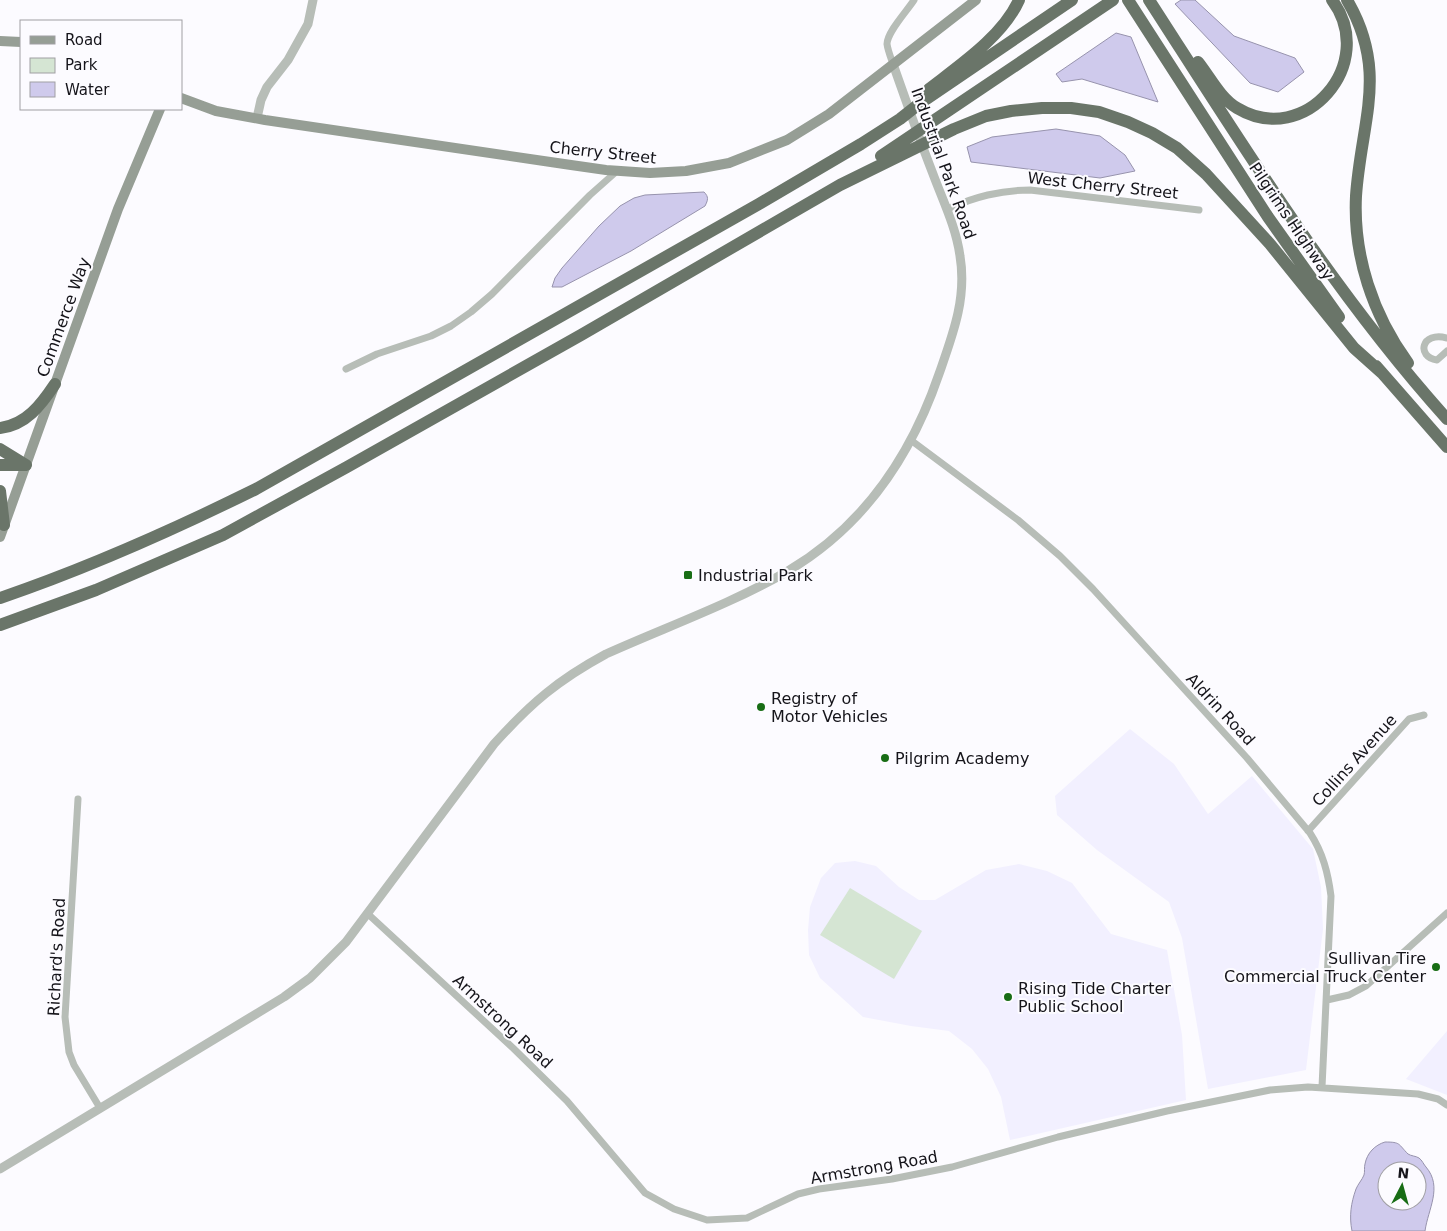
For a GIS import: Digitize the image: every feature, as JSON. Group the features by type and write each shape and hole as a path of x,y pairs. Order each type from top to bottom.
{"highway":[{"path":"918,101 999,30 1019,0"},
{"path":"0,598 118,554 256,489 759,204 861,144 918,101 1072,0"},
{"name":"Pilgrims Highway","path":"1128,0 1300,264 1382,373 1447,448"},
{"name":"Pilgrims Highway","path":"1149,0 1264,179 1314,252 1370,327 1447,419"},
{"path":"1177,43 1198,63 1223,96 1236,108 1259,117 1276,118 1292,116 1323,100 1332,90 1341,74 1347,54 1347,34 1341,14 1332,0"},
{"path":"1347,0 1360,25 1370,64 1370,93 1356,196 1360,254 1375,305 1423,392"},
{"path":"0,625 96,590 224,535 347,467 581,335 909,144 927,125 1112,1"},
{"path":"909,144 934,139 986,116 1011,110 1042,108 1071,108 1099,112 1152,133 1176,148 1206,174 1270,244 1354,348 1382,373"},
{"path":"0,428 13,425 27,418 41,404 55,384"},
{"path":"0,448 26,465"},
{"path":"0,465 26,465"},
{"path":"0,491 2,531"}],"main road":[{"name":"Cherry Street","path":"182,98 218,111 257,118 616,171 650,173 686,171 729,163 766,150 787,140 823,118 976,0"},
{"path":"0,41 20,42"},
{"name":"Commerce Way","path":"2,531 118,209 160,110"}],"street":[{"path":"257,118 261,100 267,87 288,60 308,24 313,0"},
{"path":"893,64 887,45 888,39 914,0"},
{"name":"Industrial Park Road","path":"0,1169 295,991 346,942 494,744 538,699 571,674 600,657 758,587 808,558 840,532 867,504 895,468 912,441 933,393 958,320 961,301 962,272 958,240 893,64"},
{"path":"346,368 377,354 431,336 451,326 471,312 492,294 616,171"},
{"name":"West Cherry Street","path":"947,209 984,195 1014,190 1030,190 1199,210"},
{"path":"1447,338 1434,336 1424,344 1424,349 1425,354 1429,358 1437,360 1447,351"},
{"name":"Aldrin Road","path":"912,441 1018,520 1060,556 1093,589 1247,758 1308,831 1320,852 1329,882 1330,917 1322,1087"},
{"name":"Collins Avenue","path":"1308,831 1409,719 1424,715"},
{"name":"Richard's Road","path":"78,799 65,1017 69,1052 74,1065 100,1108"},
{"path":"1327,1000 1350,995 1366,986 1447,913"},
{"name":"Armstrong Road","path":"368,914 527,1061 567,1101 645,1193 674,1209 707,1220 747,1218 798,1194 952,1167 1021,1147 1167,1111 1270,1090 1322,1087 1418,1094 1438,1099 1447,1105"}],"shaded area":[{"path":"1130,729 1174,764 1208,814 1252,776 1313,849 1321,887 1323,929 1306,1070 1208,1089 1182,938 1169,902 1097,850 1057,815 1055,796"},
{"name":"Rising Tide Charter Public School","path":"855,861 876,866 899,887 919,900 935,900 986,870 1019,864 1047,871 1072,883 1111,934 1167,950 1182,1035 1186,1100 1010,1140 1001,1097 988,1069 972,1049 949,1031 863,1017 820,978 809,955 808,930 810,907 821,878 835,863"},
{"path":"1447,1031 1447,1095 1406,1079"}],"green space":[{"path":"850,888 922,931 894,979 820,935"}],"water":[{"path":"1181,0 1195,0 1234,36 1295,58 1304,72 1278,92 1250,83 1175,4"},
{"path":"1116,33 1131,37 1158,102 1082,79 1062,82 1056,74"},
{"path":"1056,129 1100,136 1125,155 1135,171 1100,178 971,162 967,147 992,137"},
{"path":"704,192 708,199 705,206 631,251 562,287 552,287 555,278 562,268 599,226 620,206 634,198 645,195"},
{"path":"1394,1142 1399,1144 1408,1154 1418,1157 1421,1161 1377,1161 1377,1211 1427,1211 1427,1169 1431,1175 1434,1190 1425,1231 1352,1231 1351,1210 1353,1199 1364,1175 1368,1156 1381,1143"}],"place":[{"name":"Industrial Park","path":"688,575"},
{"name":"Registry of Motor Vehicles","path":"761,707"},
{"name":"Pilgrim Academy","path":"885,758"},
{"name":"Sullivan Tire Commercial Truck Center","path":"1436,967"},
{"name":"Rising Tide Charter Public School","path":"1008,997"}]}
